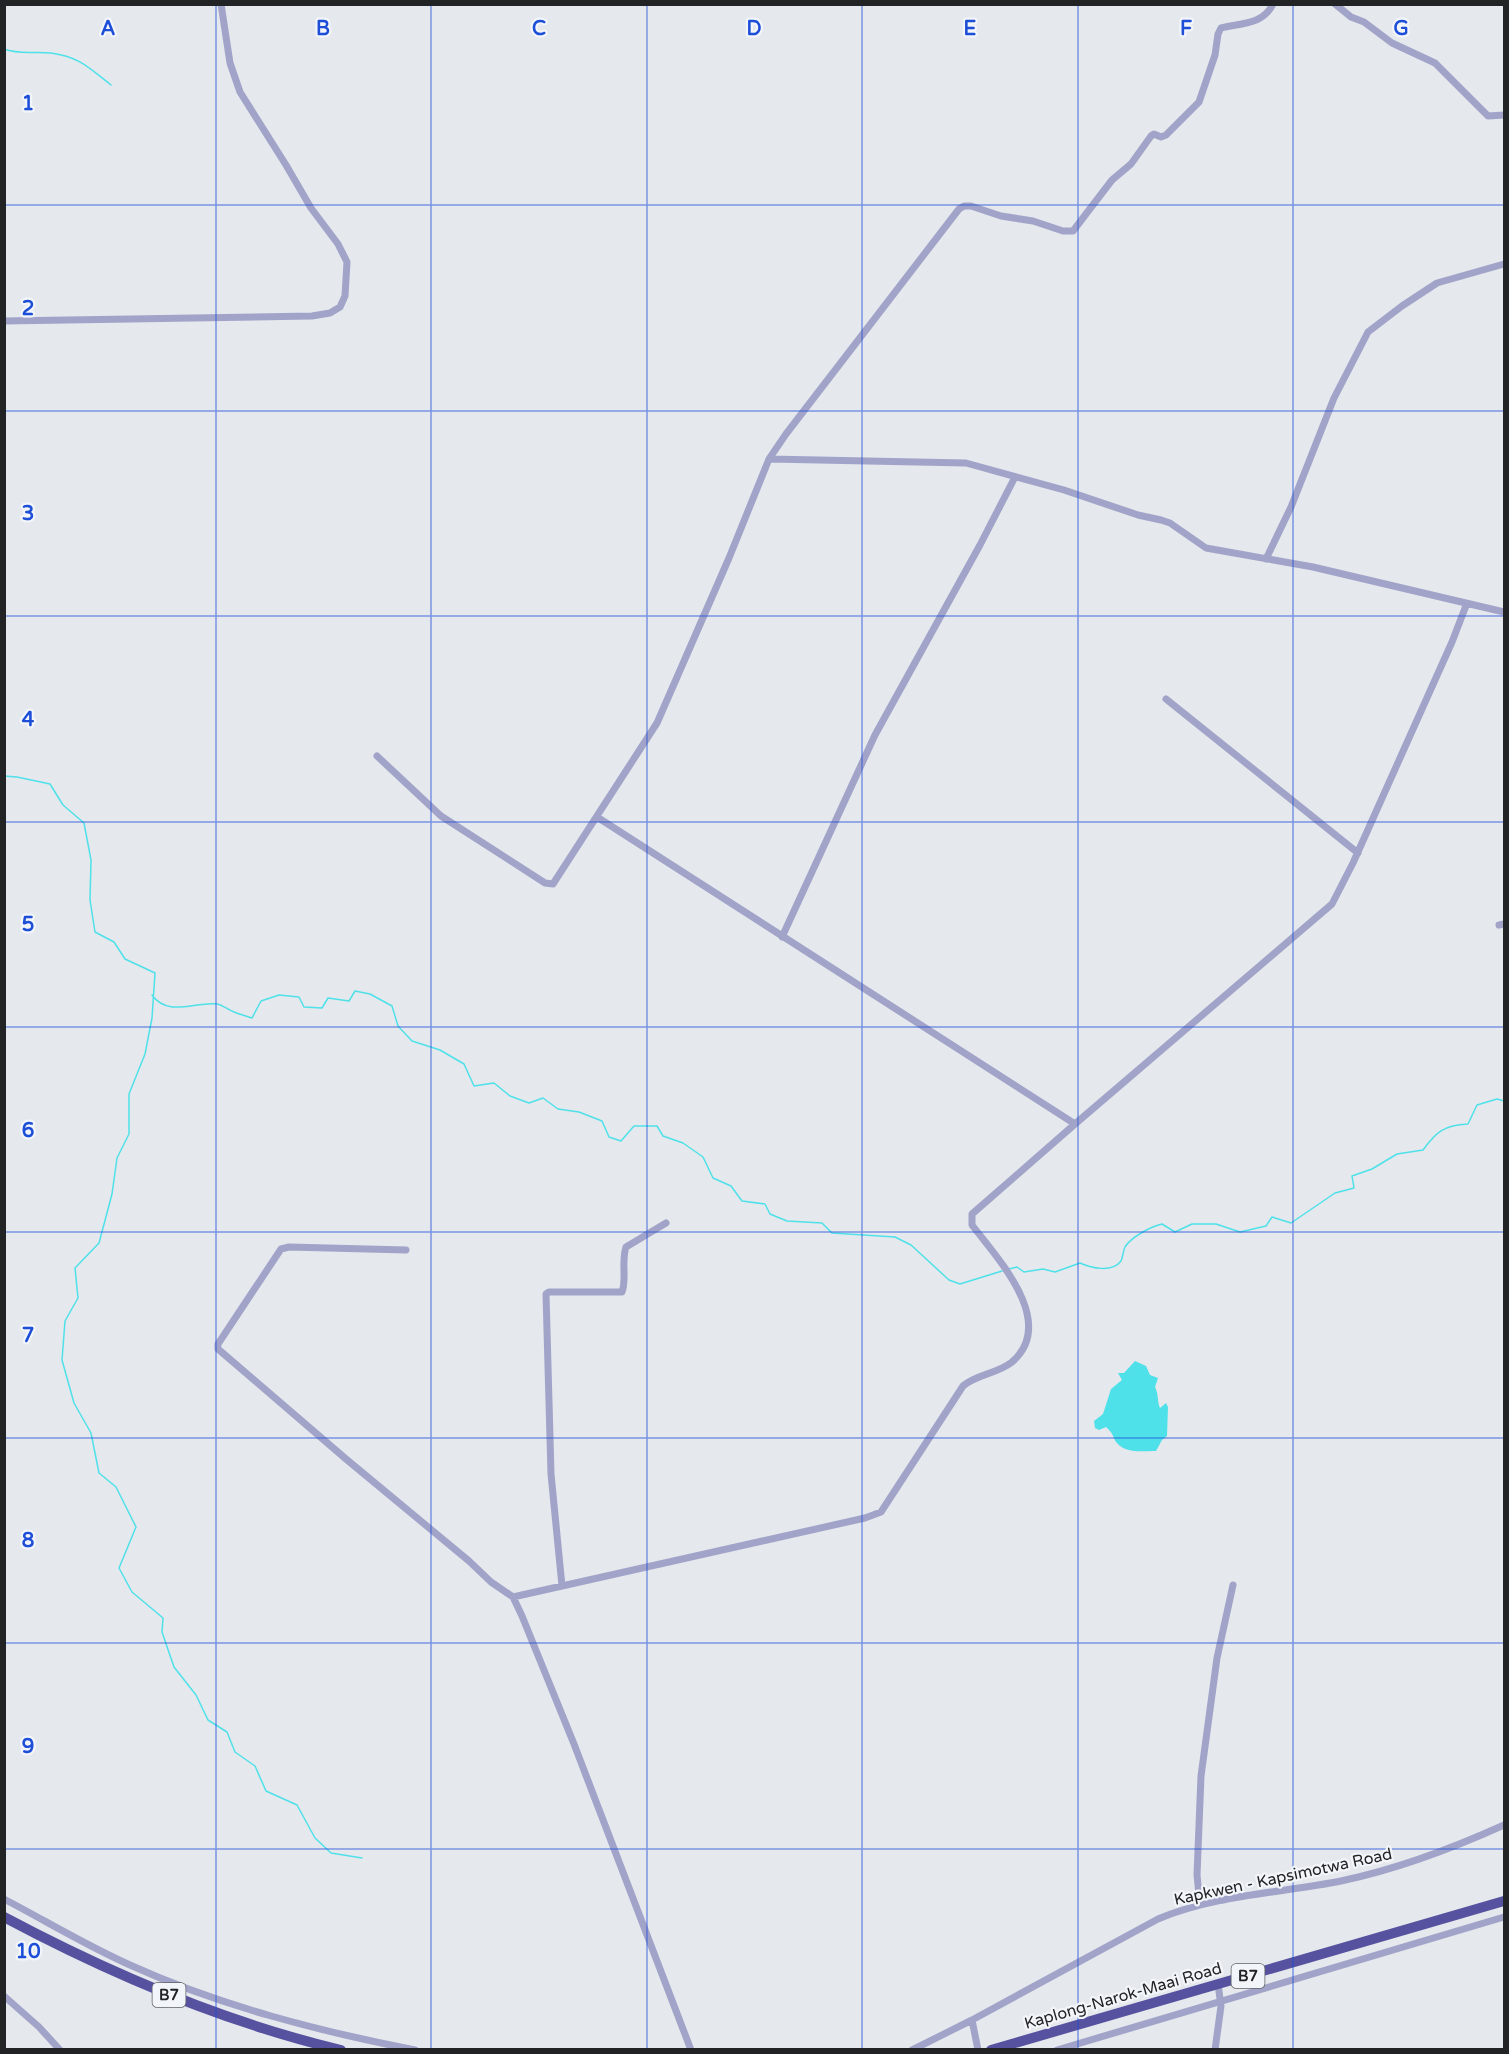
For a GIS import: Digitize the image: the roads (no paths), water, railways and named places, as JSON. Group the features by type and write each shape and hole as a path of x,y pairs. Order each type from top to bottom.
{"highway":[{"name":"Kaplong-Narok-Maai Road","path":"991,2049 1504,1902"},
{"name":"B7","path":"4,1917 74,1954 149,1987 315,2047 341,2049"}],"street":[{"path":"4,321 312,316 330,313 340,307 345,296 347,262 338,244 311,208 240,92 230,63 221,4"},
{"path":"376,756 441,816 545,883 553,884 657,723 729,558 769,459 959,209 970,206 1001,216 1033,221 1063,231 1073,231 1112,180 1131,164 1151,136 1166,135 1198,102 1215,55 1221,28 1254,21 1264,16 1273,4"},
{"path":"1335,4 1351,18 1364,22 1392,43 1435,63 1488,116 1504,115"},
{"path":"1266,559 1291,507 1334,398 1368,332 1437,283 1504,264"},
{"path":"769,459 966,463 1170,523 1206,548 1312,567 1504,612"},
{"path":"782,937 874,735 981,545 1015,477"},
{"path":"513,1597 865,1518 881,1512 963,1386 970,1380 998,1371 1022,1351 1026,1342 1028,1326 1021,1292 1009,1272 972,1225 971,1220 976,1209 1326,910 1336,897 1358,853 1452,642 1467,603"},
{"path":"1166,699 1358,853"},
{"path":"597,817 1075,1124"},
{"path":"562,1586 551,1474 545,1296 549,1292 622,1292 626,1247 666,1223"},
{"path":"406,1250 289,1247 281,1249 218,1344 218,1348 491,1582 513,1597 574,1744 691,2049"},
{"path":"1200,1905 1197,1875 1201,1776 1217,1658 1233,1586"},
{"name":"Kapkwen - Kapsimotwa Road","path":"912,2049 972,2020 1158,1919 1200,1905 1331,1882 1399,1867 1466,1843 1504,1826"},
{"path":"4,1899 80,1941 132,1966 218,1998 380,2046 415,2049"},
{"path":"1057,2049 1504,1917"},
{"path":"74,1954 80,1941"},
{"path":"1215,2049 1221,2002 1218,1984"},
{"path":"4,1996 60,2049"},
{"path":"972,2020 978,2049"}],"water":[{"path":"1135,1361 1146,1366 1150,1375 1158,1378 1155,1387 1160,1408 1166,1403 1168,1407 1167,1436 1156,1451 1125,1449 1117,1443 1106,1427 1099,1430 1095,1428 1094,1421 1103,1414 1111,1389 1122,1380 1118,1373 1124,1373"}],"waterway":[{"path":"4,49 70,57 84,64 111,85"},
{"path":"4,776 50,784 63,805 84,823 91,860 90,900 95,932 114,942 125,959 155,973 152,1018 145,1054 129,1094 129,1134 117,1158 112,1194 99,1243 75,1268 78,1298 65,1321 62,1360 74,1403 91,1433 99,1473 116,1487 136,1527 119,1568 132,1592 163,1618 162,1632 174,1667 196,1695 208,1720 227,1732 235,1752 255,1766 266,1791 297,1805 315,1838 331,1853 362,1858"},
{"path":"152,995 158,1002 173,1007 217,1004 252,1018 261,1001 279,995 299,997 304,1007 322,1008 328,998 349,1001 355,991 370,994 392,1006 398,1026 412,1041 440,1050 464,1064 474,1086 494,1083 510,1096 529,1103 543,1098 558,1109 579,1112 602,1121 609,1137 621,1141 634,1126 657,1126 663,1136 683,1143 703,1157 713,1178 731,1186 742,1201 765,1204 770,1214 787,1221 822,1223 832,1233 895,1237 911,1245 949,1280 960,1284 1002,1271"},
{"path":"1009,1269 1017,1267 1024,1272 1043,1269 1055,1272 1080,1263 1095,1268 1112,1267 1121,1261 1125,1247 1132,1239 1162,1224 1175,1232 1192,1224 1216,1224 1240,1232 1266,1226 1272,1217 1291,1223 1335,1193 1354,1188 1352,1176 1372,1169 1397,1154 1423,1150 1441,1131 1453,1126 1468,1124 1477,1105 1497,1099 1504,1101"}]}
